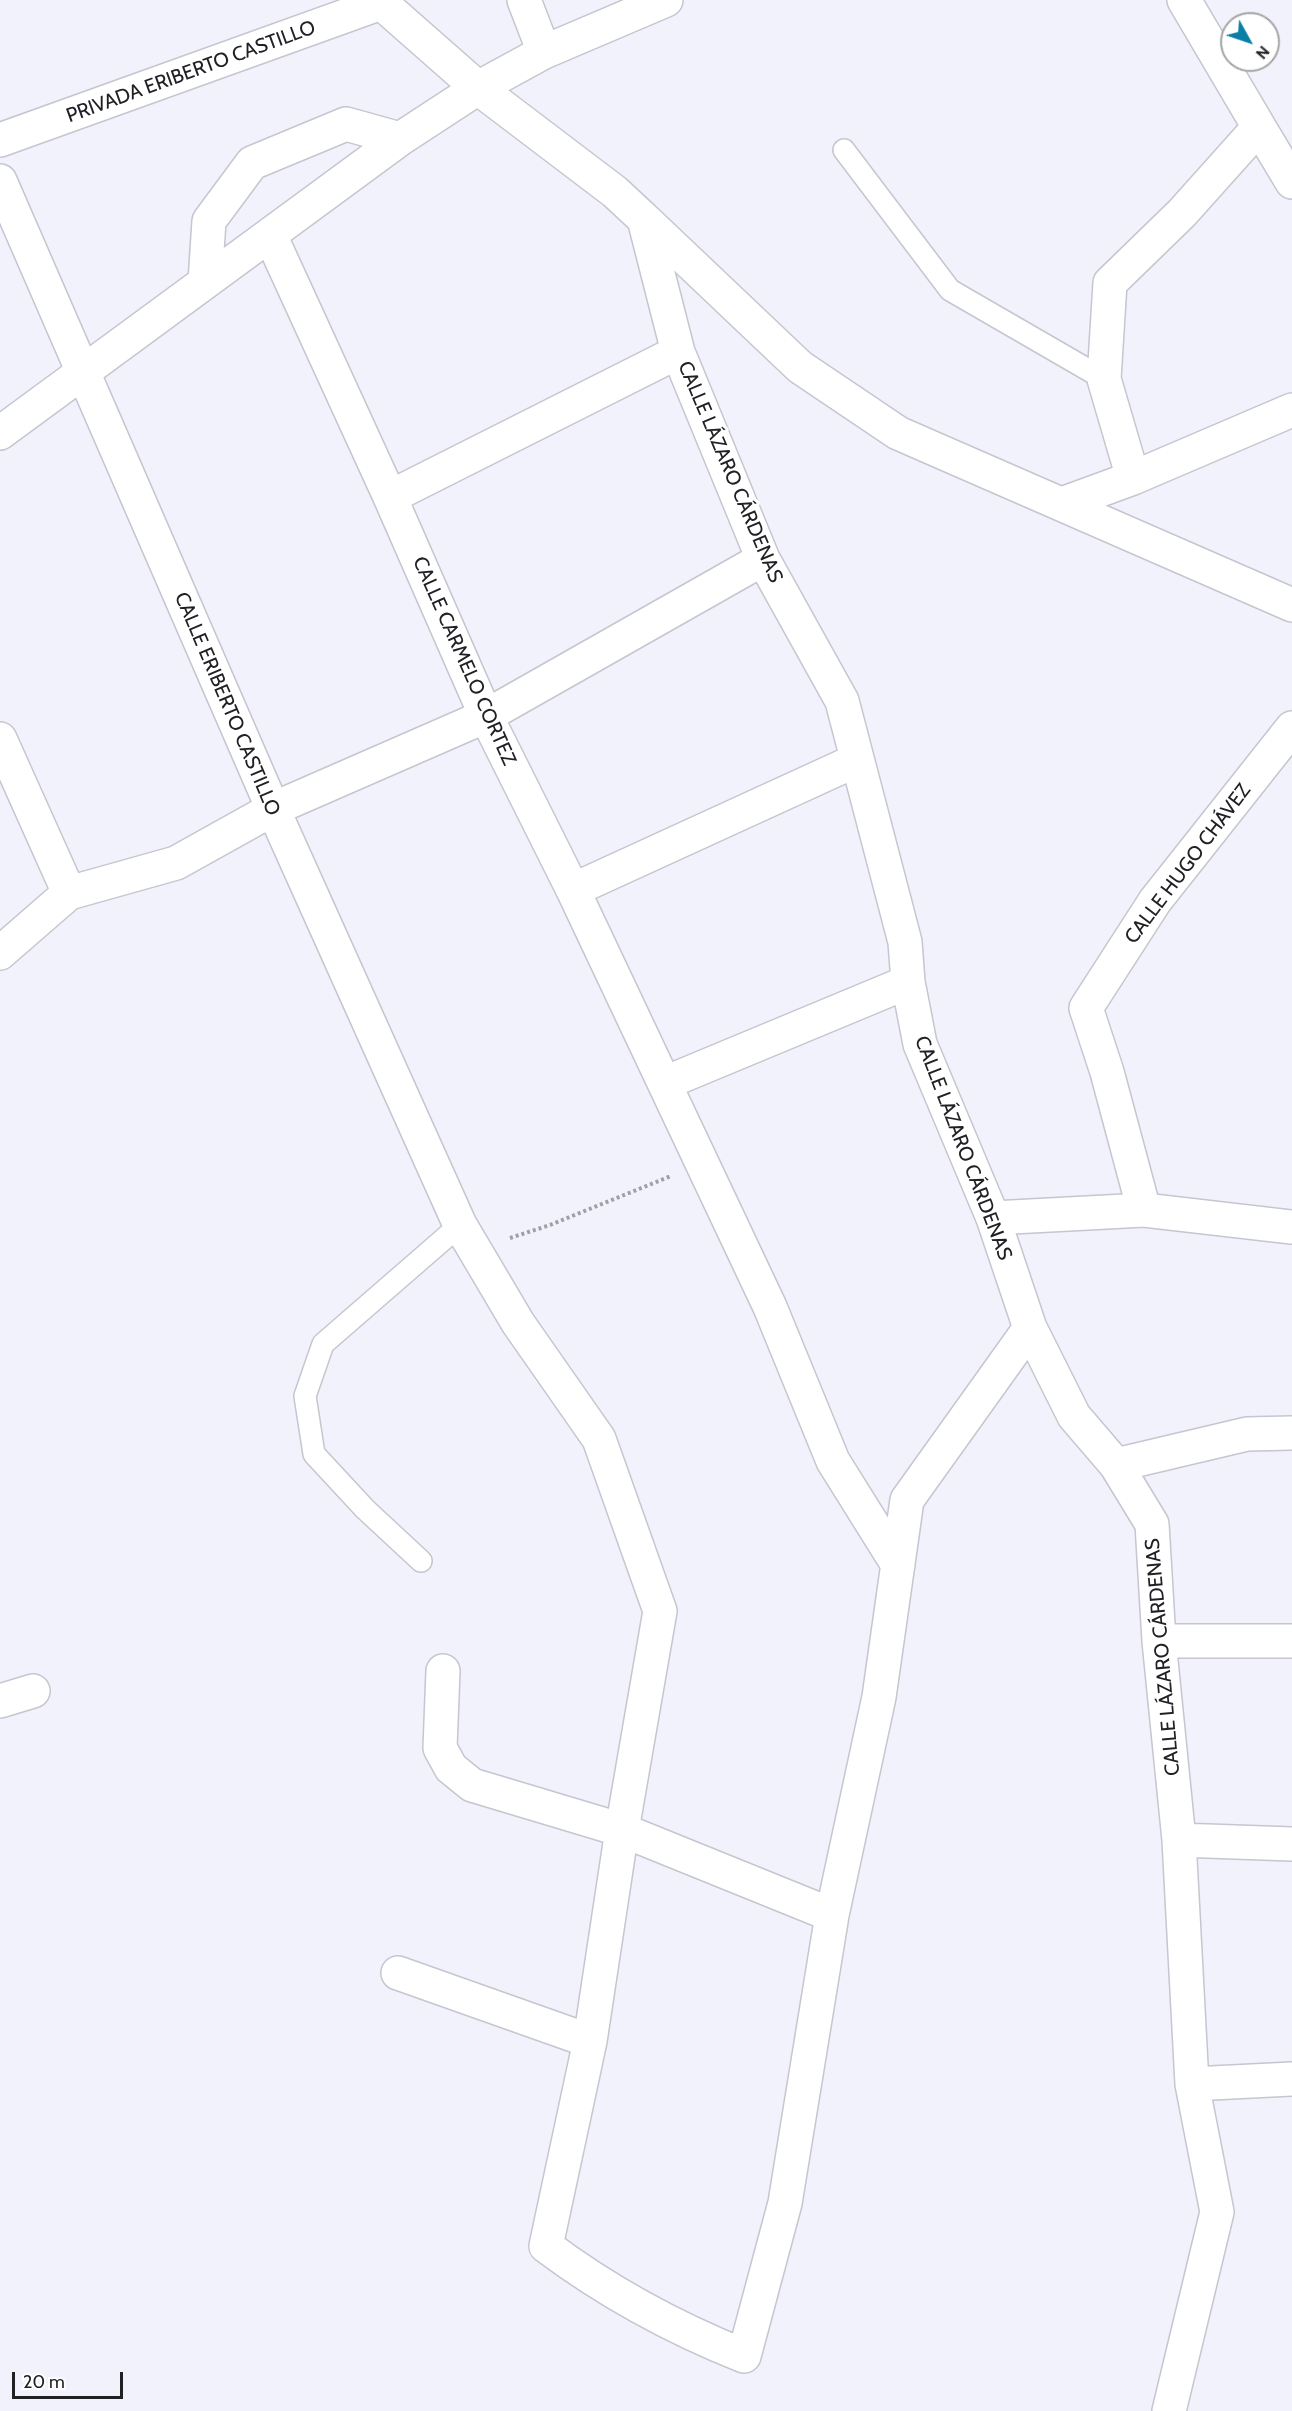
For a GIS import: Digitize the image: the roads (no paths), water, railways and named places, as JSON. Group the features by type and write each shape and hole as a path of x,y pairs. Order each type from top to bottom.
{"street":[{"path":"524,0 544,52"},
{"path":"0,433 400,139 478,88 544,52 666,0"},
{"path":"1184,0 1292,182"},
{"path":"380,1 478,88 615,192 800,367 898,433 1292,605"},
{"name":"PRIVADA ERIBERTO CASTILLO","path":"0,140 380,1"},
{"path":"205,282 209,221 252,163 346,124 400,139"},
{"path":"1133,478 1104,379 1110,283 1182,213 1259,127"},
{"name":"CALLE ERIBERTO CASTILLO","path":"0,181 273,809 467,1237 518,1323 599,1439 660,1611 622,1830 590,2040 546,2246 586,2276 691,2335 744,2356 785,2203 832,1915"},
{"name":"CALLE LÁZARO CÁRDENAS","path":"644,219 678,352 763,559 842,701 905,942 908,982 920,1044 993,1218 1030,1328 1074,1416 1116,1465 1152,1524 1159,1641 1179,1840 1192,2084 1217,2212 1169,2411"},
{"name":"CALLE CARMELO CORTEZ","path":"270,235 390,497 486,716 573,890 770,1307 833,1461 898,1565"},
{"path":"390,497 678,352"},
{"path":"1062,504 1133,478 1292,410"},
{"path":"0,953 69,893 176,863 273,809 486,716 763,559"},
{"name":"CALLE HUGO CHÁVEZ","path":"1144,1210 1107,1072 1086,1008 1155,901 1292,728"},
{"path":"0,739 69,893"},
{"path":"573,890 857,760"},
{"path":"665,1083 908,982"},
{"path":"993,1218 1144,1210 1292,1227"},
{"path":"444,1671 440,1748 451,1768 472,1785 622,1830 832,1915 879,1697 907,1500 1030,1328"},
{"path":"1116,1465 1247,1434 1292,1433"},
{"path":"1159,1641 1292,1641"},
{"path":"0,1701 33,1691"},
{"path":"1179,1840 1292,1844"},
{"path":"398,1973 590,2040"},
{"path":"1192,2084 1292,2079"}],"lane":[{"path":"844,150 950,290 1104,379"},
{"path":"421,1561 364,1509 314,1454 305,1396 322,1344 467,1237"}]}
